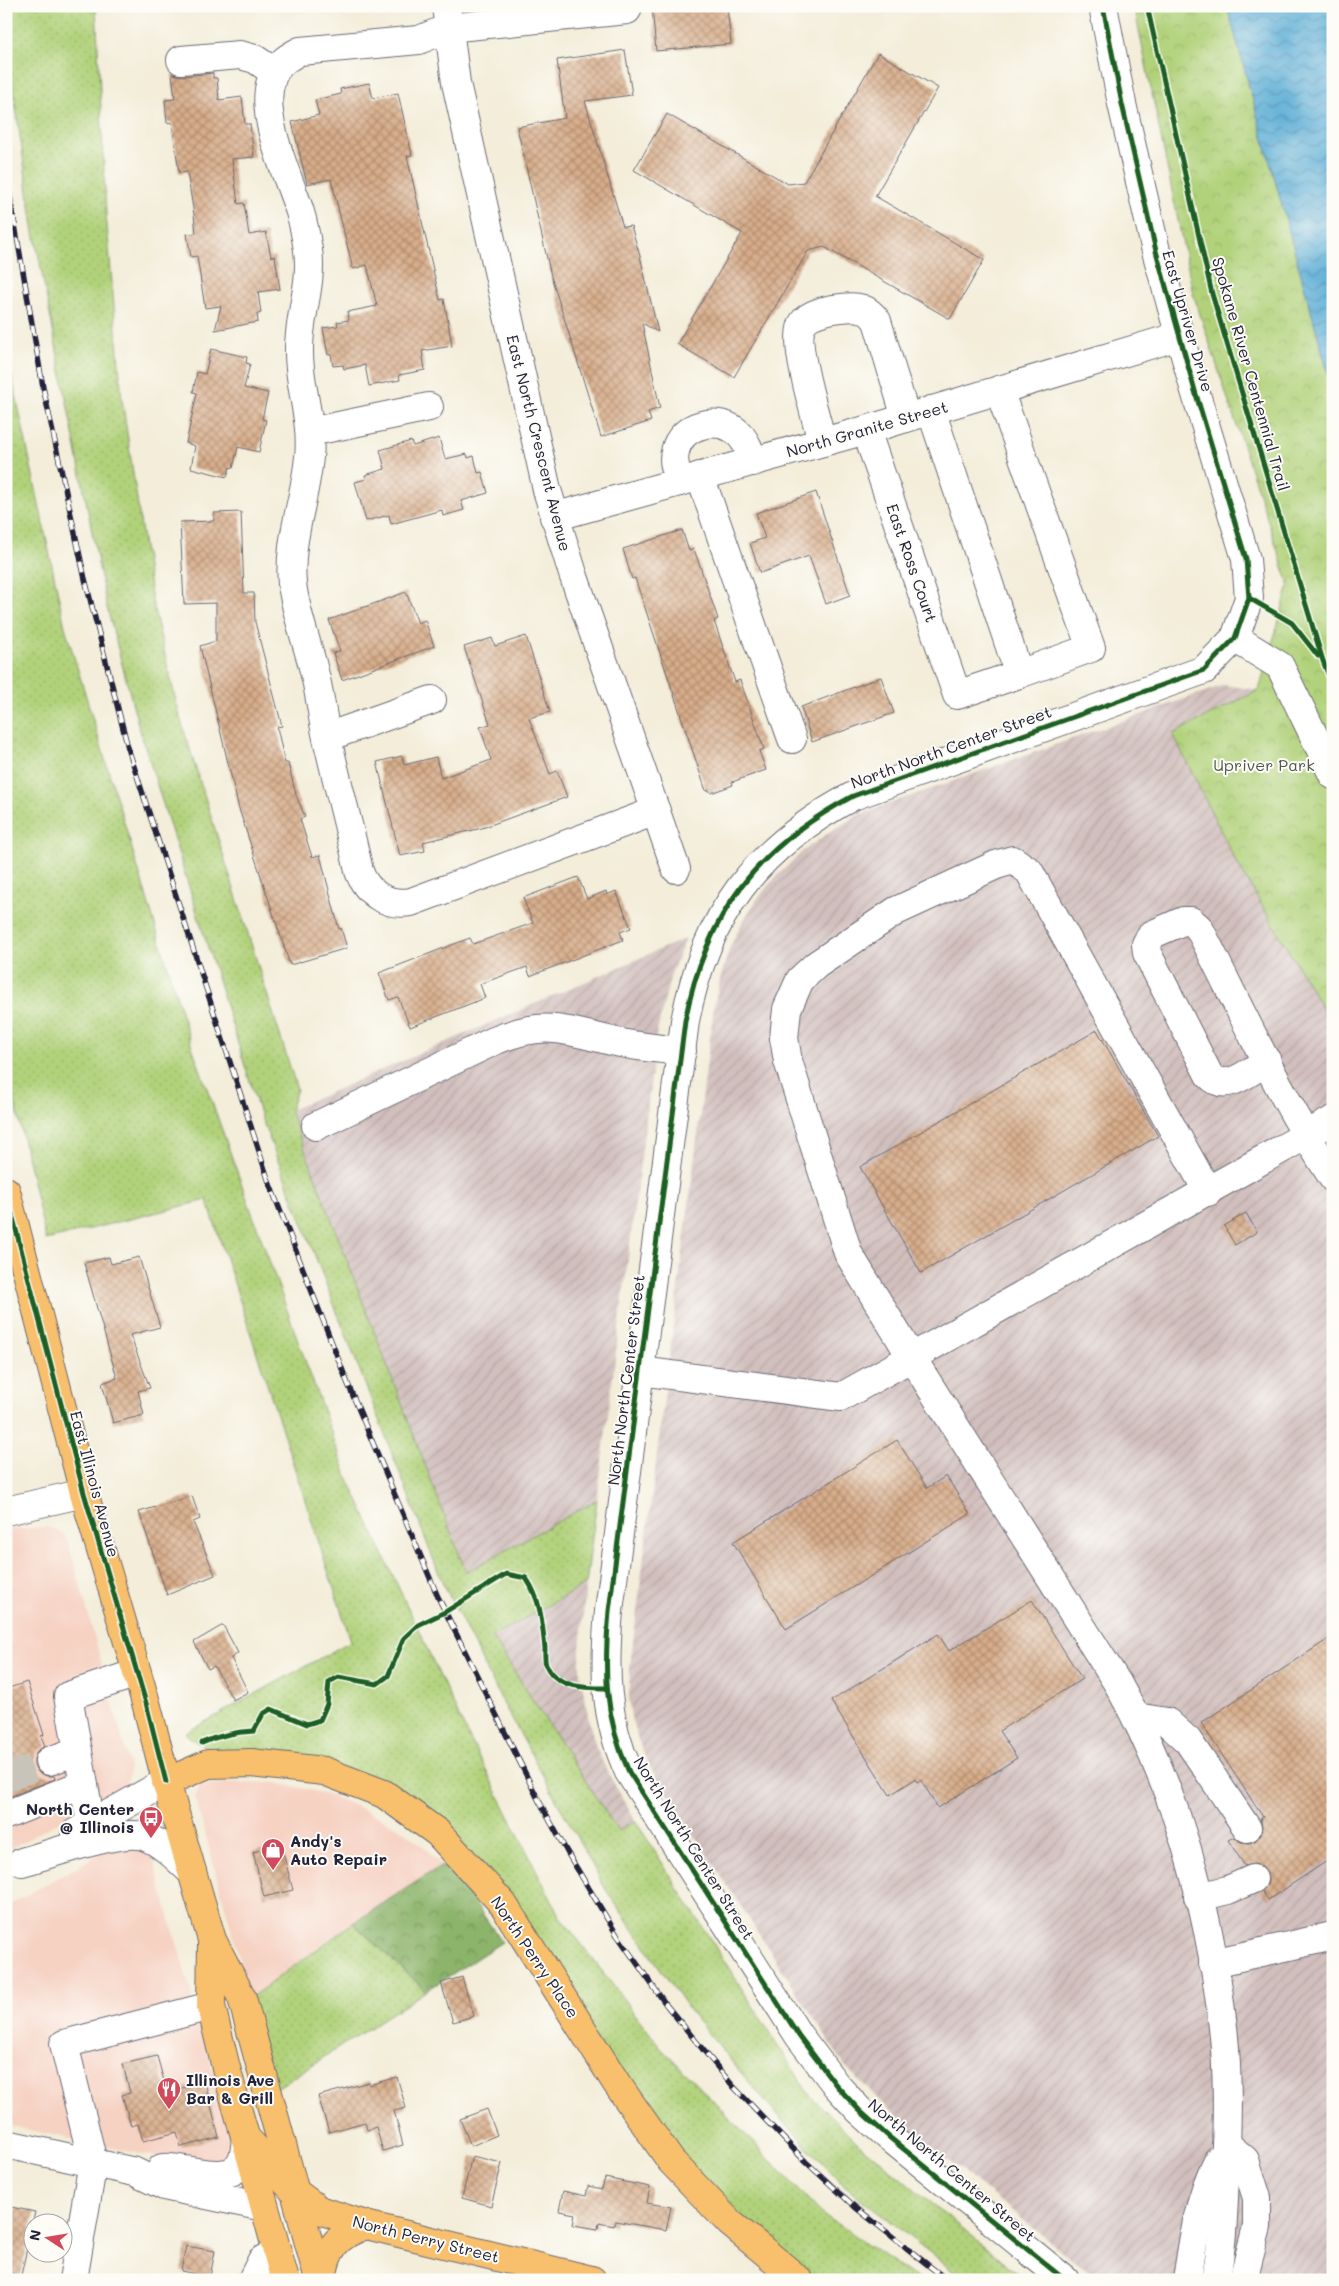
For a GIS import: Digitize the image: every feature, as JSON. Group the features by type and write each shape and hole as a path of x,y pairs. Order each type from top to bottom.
{"main road":[{"name":"East Illinois Avenue","path":"6,1191 84,1493 137,1673 166,1782 212,1940 242,1998 320,2280"},
{"name":"North Perry Place","path":"166,1782 208,1764 250,1763 324,1771 384,1794 438,1833 503,1904 617,2084 671,2161 730,2223 794,2278"},
{"name":"East Illinois Avenue","path":"212,1940 211,2006 285,2280"},
{"name":"North Perry Street","path":"246,2138 295,2192 319,2210 366,2225 592,2280"},
{"path":"320,2280 327,2257 335,2244 348,2232 366,2225"}],"street":[{"name":"East Upriver Drive","path":"1103,6 1142,197 1179,336 1246,559 1249,598 1235,638"},
{"path":"627,10 447,17 419,40 300,52 284,61 274,72 268,92 270,111 285,175 304,225 309,256 308,286 299,339 299,353 310,432 308,469 294,538 291,567 295,601 314,670 327,738 362,877 371,892 378,897 403,903 420,899 656,811"},
{"name":"East North Crescent Avenue","path":"447,17 456,83 554,517 676,869"},
{"path":"181,60 244,56 255,59 274,72"},
{"path":"822,442 802,364 799,338 802,324 806,319 826,310 850,307 864,308 877,321 918,414 1019,674 1091,648 999,390"},
{"name":"North Granite Street","path":"554,517 866,430 1179,336"},
{"path":"310,432 429,407"},
{"path":"753,462 746,444 731,428 709,424 690,428 679,440 674,452 674,463 690,479 792,739"},
{"name":"East Ross Court","path":"866,430 958,695 1019,674"},
{"path":"1235,638 1280,666 1333,776"},
{"name":"North North Center Street","path":"1065,2280 889,2137 859,2110 836,2085 799,2036 630,1772 617,1743 606,1688 605,1665 609,1610 685,1021 694,982 715,929 731,900 753,870 777,846 804,824 867,790 1204,670 1235,638"},
{"path":"327,738 432,700"},
{"path":"1208,1192 1029,871 1013,860 996,865 896,911 816,965 800,980 787,1009 784,1038 788,1062 848,1253 1113,1677 1136,1717 1176,1817 1198,1897 1213,1962 1226,2059 1226,2144 1220,2253 1215,2280"},
{"path":"1267,1061 1236,1080 1224,1084 1215,1082 1209,1075 1146,953 1146,944 1151,935 1183,920 1192,921 1199,928 1267,1061 1305,1136 1333,1178"},
{"path":"316,1126 520,1030 545,1027 622,1043 682,1051"},
{"path":"640,1371 841,1397 1333,1120"},
{"path":"6,1511 84,1493"},
{"path":"90,1824 68,1696 137,1673"},
{"path":"1136,1717 1167,1722 1188,1741 1247,1828"},
{"path":"49,1761 78,1751"},
{"path":"14,1866 166,1782"},
{"path":"6,1815 84,1784"},
{"path":"14,1866 118,1835 145,1836 165,1848 192,1872"},
{"path":"1198,1897 1228,1890 1253,1878"},
{"path":"1213,1962 1330,1940"},
{"path":"72,2280 93,2162 64,2044 211,2006"},
{"path":"135,2172 167,2168 202,2174 220,2174 238,2168 243,2159 246,2138"},
{"path":"6,2144 135,2172 164,2186 264,2207"},
{"path":"1187,2280 1198,2219 1210,2174 1226,2144"},
{"path":"1226,2144 1245,2160 1257,2198 1257,2227 1243,2280"},
{"path":"252,2280 262,2260 277,2252"}],"shaded area":[{"path":"1224,685 1259,690 1173,734 1234,858 1333,1026 1333,2280 1098,2280 941,2154 884,2105 845,2066 647,1762 631,1717 629,1699 630,1666 714,1006 730,947 742,923 757,899 803,851 831,831 860,814"},
{"path":"686,938 671,974 657,1032 597,1500 467,1573 290,1110"},
{"path":"47,1527 57,1530 64,1535 69,1544 129,1764 129,1776 125,1785 6,1851 6,1530"},
{"path":"586,1584 580,1649 580,1672 589,1721 596,1747 607,1771 635,1820 618,1831 492,1637"},
{"path":"276,1783 320,1792 354,1805 398,1827 423,1846 442,1865 330,1938 250,1998 195,1797 199,1787 204,1784"},
{"path":"119,1845 145,1849 153,1858 232,2139 231,2153 224,2162 206,2168 6,2125 6,1907 108,1849"}],"green space":[{"path":"6,6 96,6 106,214 122,399 152,601 180,718 297,1089 290,1111 466,1572 597,1500 586,1584 492,1637 618,1831 635,1820 808,2093 858,2143 1026,2280 965,2280 844,2186 769,2106 691,2013 606,1890 502,1701 441,1579 261,1117 138,724 106,604 33,227 6,38"},
{"name":"Upriver Park","path":"1134,6 1227,6 1333,391 1333,1026 1234,858 1173,734 1259,690 1289,585 1193,293"},
{"path":"6,348 65,627 191,1044 348,1479 459,1717 559,1915 658,2044 821,2213 919,2280 811,2280 708,2190 422,1808 236,1753 208,1748 185,1733 351,1641 207,1200 46,1240 6,1062"},
{"path":"442,1865 466,1890 502,1942 426,1991 353,1923"},
{"path":"353,1923 426,1991 275,2089 250,1998"}],"water":[{"path":"1227,6 1333,6 1333,391"}],"building":[{"path":"652,6 727,6 731,44 656,51"},
{"path":"625,50 632,95 585,101 623,227 631,226 640,256 658,332 642,323 660,408 648,412 651,421 601,437 551,276 517,127 565,118 557,60"},
{"path":"878,53 938,88 875,196 984,260 950,319 824,247 808,251 734,377 677,344 742,233 634,170 667,114 788,184 804,182"},
{"path":"213,73 213,78 217,78 219,100 242,97 245,124 250,124 254,157 232,159 238,204 244,203 249,235 266,232 271,257 275,256 280,289 258,292 261,313 257,314 258,322 215,330 221,306 205,308 197,256 191,257 187,234 196,233 194,214 187,172 179,173 172,122 167,123 165,100 175,99 172,74 182,76"},
{"path":"369,83 373,98 398,93 412,155 407,156 440,300 444,299 452,346 422,351 425,370 399,375 400,380 369,386 365,365 344,369 343,365 333,366 331,354 328,355 323,328 338,326 337,322 349,320 347,312 377,306 367,265 353,269 331,179 307,184 292,122 319,115 315,100 341,94 340,89"},
{"path":"211,349 247,357 246,363 250,364 244,388 268,393 262,419 266,420 259,452 238,447 233,468 230,467 227,477 191,468 195,446 186,443 197,393 193,392 197,372 205,374"},
{"path":"439,438 445,459 467,454 468,458 474,456 478,473 482,472 488,493 461,501 464,510 443,516 442,510 391,524 389,515 366,521 355,482 366,479 365,475 385,469 380,450 411,441 413,446"},
{"path":"816,492 850,595 826,604 809,556 760,573 750,543 765,538 756,513"},
{"path":"241,512 244,593 254,593 255,622 282,726 277,727 285,763 288,763 296,795 305,817 300,819 312,857 320,855 339,929 341,928 347,948 290,965 239,809 200,646 216,641 216,603 184,604 180,522 214,521 214,513"},
{"path":"682,530 689,551 694,549 718,619 714,621 735,682 740,680 764,749 759,751 766,770 732,782 733,785 711,793 709,790 706,791 635,578 632,579 623,549"},
{"path":"406,592 418,623 425,620 434,646 342,680 333,653 340,651 329,620"},
{"path":"526,636 550,712 529,718 550,774 557,771 567,797 482,828 423,842 425,851 400,856 377,762 402,756 404,765 436,757 441,778 491,760 480,727 490,724 464,647 492,638 495,646"},
{"path":"881,677 894,713 812,742 801,707"},
{"path":"578,877 587,899 606,891 607,895 616,891 631,928 620,932 623,940 530,976 527,967 480,984 485,998 410,1027 398,997 389,1000 379,973 470,938 473,944 533,923 523,898"},
{"path":"1097,1030 1158,1136 921,1273 860,1167"},
{"path":"1246,1213 1257,1232 1235,1245 1224,1226"},
{"path":"109,1257 111,1264 139,1257 160,1327 130,1335 150,1388 138,1391 144,1415 113,1423 102,1383 117,1378 84,1263"},
{"path":"897,1440 927,1488 946,1476 970,1514 786,1629 733,1542"},
{"path":"192,1496 200,1519 193,1522 215,1575 167,1595 139,1512"},
{"path":"1032,1600 1082,1679 999,1731 1017,1758 938,1808 921,1780 917,1782 915,1779 890,1795 831,1701 938,1634 949,1651"},
{"path":"223,1625 238,1653 231,1658 248,1692 233,1700 214,1666 208,1669 194,1642"},
{"path":"1333,1636 1333,1857 1268,1900 1262,1891 1268,1881 1267,1872 1262,1866 1255,1864 1245,1866 1228,1840 1234,1837 1241,1842 1249,1843 1255,1841 1261,1834 1262,1826 1260,1819 1263,1817 1201,1723"},
{"path":"27,1682 44,1735 41,1736 45,1746 37,1751 34,1766 39,1773 54,1776 55,1779 6,1798 6,1689"},
{"name":"Andy's Auto Repair","path":"281,1845 293,1890 264,1897 253,1852"},
{"path":"462,1977 474,2016 453,2022 441,1983"},
{"name":"Illinois Ave Bar & Grill","path":"157,2056 167,2092 205,2082 219,2137 181,2147 177,2132 143,2141 138,2124 131,2126 122,2095 130,2093 123,2064"},
{"path":"397,2077 406,2108 394,2111 403,2145 383,2151 376,2127 367,2130 365,2122 329,2132 318,2096 369,2082 369,2085"},
{"path":"487,2109 497,2135 471,2146 460,2119"},
{"path":"472,2156 502,2163 491,2206 462,2198"},
{"path":"605,2178 650,2187 647,2203 671,2207 666,2230 615,2221 614,2226 599,2223 598,2229 573,2225 575,2214 559,2211 563,2191 586,2196 588,2186 602,2189"},
{"path":"6,2206 35,2212 35,2214 22,2214 22,2264 24,2264 20,2280 6,2280"},
{"path":"186,2246 215,2251 210,2277 181,2271"}],"tunnel":[{"path":"6,1778 49,1761"}],"railway":[{"path":"6,173 43,387 85,579 128,748 269,1182 348,1384 438,1597 539,1801 567,1852 617,1935 667,2006 733,2086 806,2162 855,2207 947,2280"}],"cycle path":[{"path":"1065,2280 889,2137 859,2110 836,2085 799,2036 629,1772 610,1713 606,1653 609,1611 685,1021 694,982 707,947 722,916 741,887 763,861 789,837 853,796 1204,670 1235,638 1249,598 1246,559 1195,391 1156,251 1122,104 1103,6"},
{"name":"Spokane River Centennial Trail","path":"1147,6 1212,294 1323,661 1333,686"},
{"path":"1249,598 1292,623 1318,656"},
{"path":"6,1191 84,1493 146,1703 166,1782"},
{"path":"202,1743 227,1734 254,1731 263,1714 271,1709 307,1724 320,1720 327,1704 329,1682 338,1677 377,1684 388,1676 404,1638 418,1625 445,1612 506,1574 526,1578 531,1586 542,1620 545,1663 552,1674 565,1683 590,1688 606,1688"}],"place":[{"name":"North Center @ Illinois","path":"151,1839"},
{"name":"Andy's Auto Repair","path":"273,1871"},
{"name":"Illinois Ave Bar & Grill","path":"169,2110"}]}
